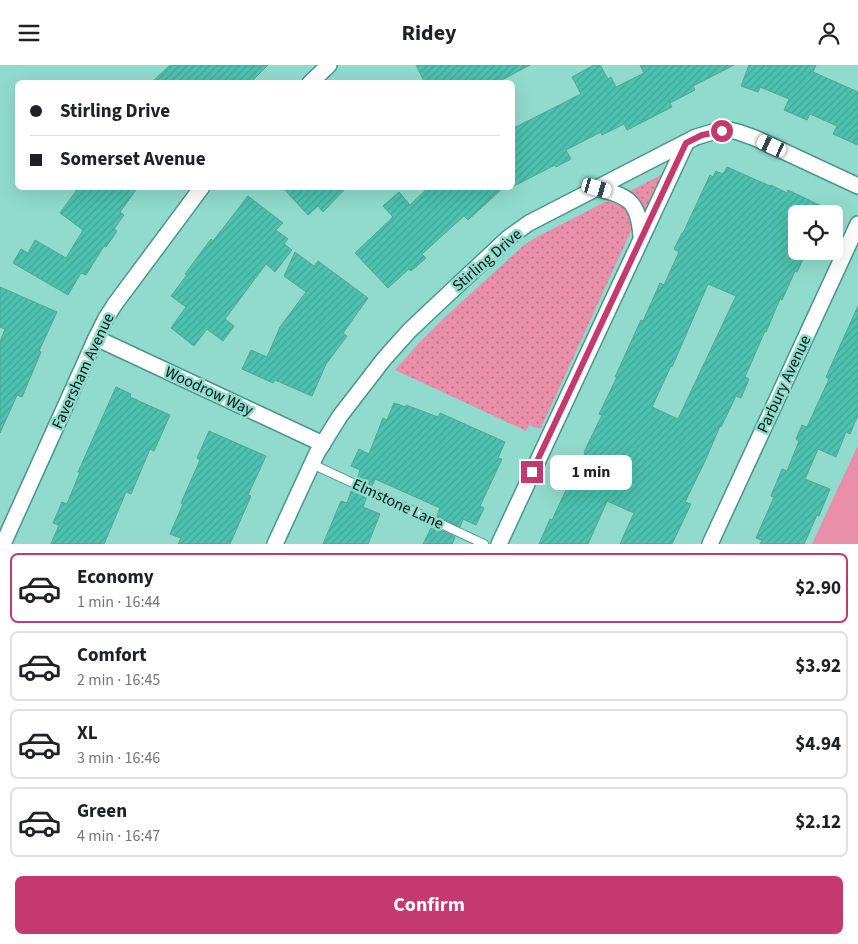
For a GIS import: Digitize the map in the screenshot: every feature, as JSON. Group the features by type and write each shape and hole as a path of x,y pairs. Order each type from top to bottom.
{"street":[{"path":"313,80 328,65"},
{"name":"Stirling Drive","path":"277,543 312,464 323,444 340,416 384,359 409,331 515,233 538,218 696,137 712,132 732,131 754,139 858,186"},
{"path":"499,544 686,143"},
{"path":"597,188 617,194 632,203 638,215 641,237"},
{"name":"Faversham Avenue","path":"3,544 106,318 200,190"},
{"name":"Parbury Avenue","path":"710,544 858,224"},
{"name":"Woodrow Way","path":"96,338 323,444"}],"lane":[{"name":"Elmstone Lane","path":"312,464 484,544"}],"shaded area":[{"path":"661,175 664,176 646,220 641,205 628,192"},
{"path":"605,202 617,203 625,208 630,216 633,227 541,428 529,425 526,431 395,370 443,319 524,245"},
{"path":"858,445 858,544 812,544"}],"building":[{"path":"170,65 268,65 253,80 154,80"},
{"path":"416,65 530,65 502,80 424,80"},
{"path":"594,65 600,65 608,79 611,77 616,87 644,73 640,65 734,65 693,86 695,90 670,103 672,107 627,130 624,124 602,135 601,132 566,150 571,159 515,185 515,127 581,94 572,77"},
{"path":"749,65 816,65 813,72 858,92 858,145 833,134 837,126 810,114 807,120 784,110 789,99 760,87 758,92 741,86"},
{"path":"727,167 787,193 788,190 819,205 788,205 788,260 803,260 797,272 795,271 782,300 780,299 765,331 745,377 749,379 741,398 736,396 685,502 691,504 672,544 620,544 634,513 607,501 588,544 539,544 550,519 552,520 567,488 569,489 602,415 599,414 641,320 643,321 660,283 664,285 679,252 674,249 710,175 713,177 716,171 723,174","holes":["708,284 736,296 678,419 652,407 672,367"]},
{"path":"77,190 136,190 120,212 124,215 114,229 117,231 106,247 104,246 86,275 81,273 68,295 13,263 21,249 28,253 35,240 66,258 83,230 60,213"},
{"path":"285,190 344,190 323,212 318,206 308,215"},
{"path":"426,190 501,190 468,220 464,216 422,254 426,258 411,271 409,269 388,288 355,253 393,217 383,206 399,192 410,205"},
{"path":"248,196 283,223 276,230 288,239 284,244 292,250 275,272 266,264 225,319 234,326 223,341 207,329 194,346 171,328 186,307 171,296 211,239 213,241"},
{"path":"295,252 314,266 318,261 368,298 343,333 347,336 326,364 312,396 275,380 273,383 242,369 251,350 267,357 280,327 306,292 284,276"},
{"path":"0,287 57,312 39,351 41,352 22,397 17,395 0,433 0,342 5,329 0,327"},
{"path":"858,306 858,415 850,434 846,432 836,457 818,449 805,479 830,489 819,516 817,515 804,544 760,544 762,540 756,538 774,497 771,496 782,469 787,471 799,441 796,439 802,425 807,427 829,379 826,377"},
{"path":"116,387 131,394 130,397 170,415 154,451 150,449 131,494 126,492 104,544 51,544 59,525 53,523 62,502 67,504 80,472 78,472"},
{"path":"394,403 406,407 406,405 438,417 440,413 505,442 498,458 502,459 480,506 484,508 476,525 463,519 460,527 437,516 440,508 375,479 372,486 357,479 360,470 351,466 359,449 369,454 383,418 387,420"},
{"path":"209,431 266,456 248,495 251,496 230,544 178,544 181,538 170,534 200,460 197,458"},
{"path":"352,489 367,496 363,507 380,514 368,544 323,544 341,501 347,503"},
{"path":"432,526 455,537 452,544 423,544"}],"route":[{"path":"532,472 686,143 702,135 722,131"}]}
